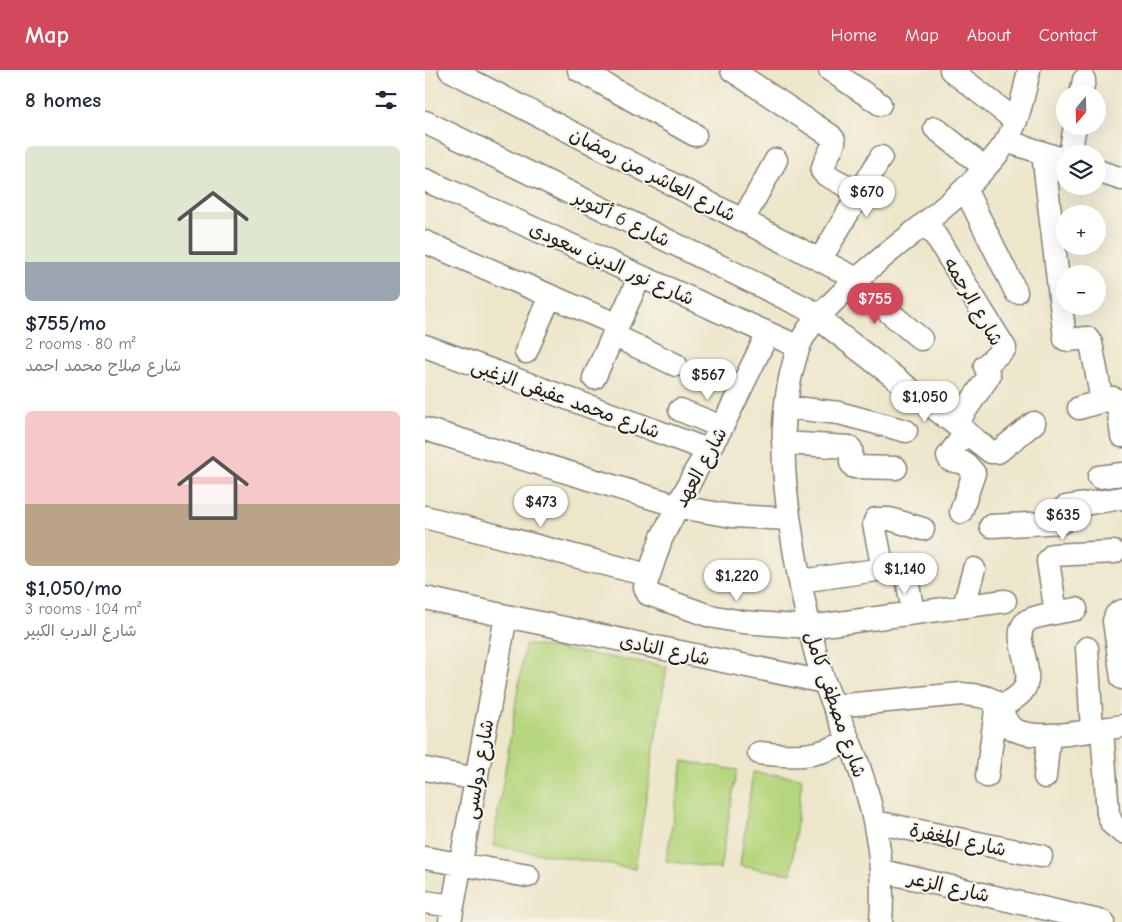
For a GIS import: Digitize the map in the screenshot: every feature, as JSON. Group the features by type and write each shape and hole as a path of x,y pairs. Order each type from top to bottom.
{"street":[{"name":"شارع العاشر من رمضان","path":"450,70 820,260 855,280 921,339"},
{"path":"579,70 609,77 695,135"},
{"path":"732,70 831,136 834,143 823,164 823,171 826,175 860,193"},
{"path":"830,70 880,104"},
{"path":"951,70 1016,121"},
{"name":"شارع مصطفى كامل","path":"885,921 882,870 875,822 857,761 824,682 815,654 788,519 783,443 789,381 799,347 819,317 855,280 965,189 1007,141 1016,121 1029,70"},
{"name":"شارع 6 أكتوبر","path":"425,122 819,317 991,452 996,453 1034,423"},
{"path":"935,128 985,168"},
{"path":"1007,141 1056,157"},
{"path":"1043,153 1065,336 1067,340 1087,338 1091,343 1102,401"},
{"path":"820,260 881,157"},
{"path":"743,220 776,160"},
{"path":"1106,174 1122,179"},
{"name":"شارع نور الدين سعودى","path":"425,180 799,347"},
{"path":"965,189 1016,292"},
{"name":"شارع الرحمه","path":"927,222 1005,348 985,366 989,378 961,428"},
{"path":"425,242 550,296 676,365"},
{"path":"594,378 640,276"},
{"path":"526,352 550,296"},
{"name":"شارع العهد","path":"648,575 661,539 722,427 768,333"},
{"name":"شارع محمد عفيفى الزغبى","path":"425,346 708,450"},
{"path":"1079,408 1115,398 1119,402 1122,436"},
{"path":"786,407 839,413 906,431"},
{"path":"680,410 722,427"},
{"path":"961,428 948,456 950,460 965,463 974,473 961,512"},
{"path":"425,429 698,511 732,516 788,519"},
{"path":"783,443 849,447 851,449 851,463 854,467 896,468"},
{"path":"1099,477 1122,474"},
{"path":"991,526 1061,522 1064,520 1063,509 1065,507 1122,498"},
{"path":"425,517 648,575 645,587 648,594 710,616 742,622 809,627 1005,601"},
{"path":"800,581 881,568 882,564 874,524 876,519 890,519 923,529"},
{"path":"999,705 1023,691 1027,681 1028,674 1020,635 1021,627 1028,620 1066,611 1048,561 1050,557 1053,555 1101,557"},
{"path":"964,606 974,569"},
{"path":"907,578 913,613"},
{"name":"شارع النادى","path":"425,598 824,682"},
{"path":"1122,611 1116,615 1114,621 1122,678"},
{"name":"شارع دولسى","path":"452,914 506,616"},
{"path":"1087,648 1105,728 1109,819 1122,832"},
{"path":"834,706 962,694 983,696 995,700 1006,722 1014,729 1049,735 1105,728"},
{"path":"987,776 999,705"},
{"path":"1045,777 1049,735"},
{"path":"759,753 792,757 807,756 835,748 848,741"},
{"path":"425,769 477,778"},
{"name":"شارع المغفرة","path":"875,822 1041,856"},
{"path":"425,858 528,876"},
{"name":"شارع الزعر","path":"882,870 1103,922"},
{"path":"425,902 452,914"}],"green space":[{"path":"525,644 667,666 635,869 493,846"},
{"path":"683,761 737,770 720,869 666,861"},
{"path":"753,772 802,778 791,874 740,866"}]}
